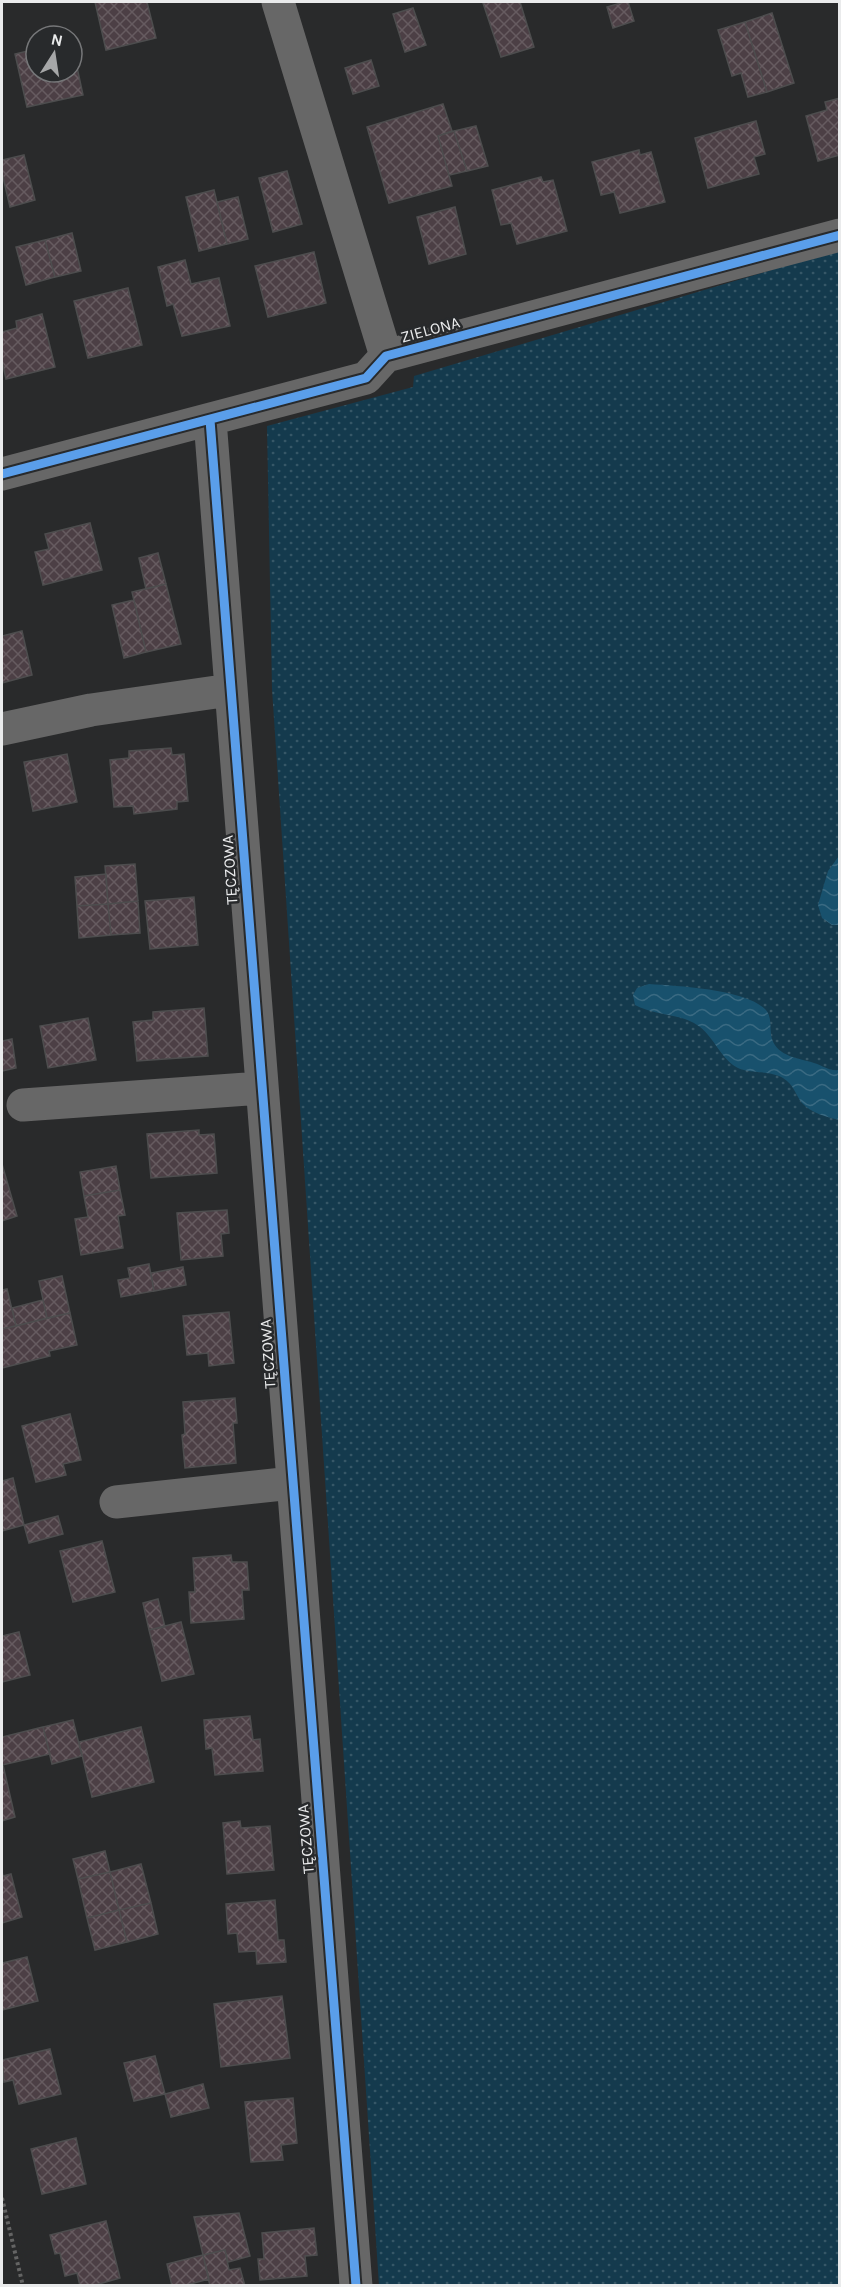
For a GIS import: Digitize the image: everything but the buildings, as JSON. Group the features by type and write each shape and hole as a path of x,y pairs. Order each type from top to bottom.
{"street":[{"path":"278,2 386,356"},
{"name":"ZIELONA","path":"2,474 366,378 386,356 840,235"},
{"name":"TĘCZOWA","path":"210,420 356,2286"},
{"path":"2,729 90,710 230,690"},
{"path":"23,1105 261,1088"},
{"path":"116,1502 292,1483"}],"path":[{"path":"2,2198 23,2286"}],"shaded area":[{"path":"839,250 839,2285 379,2285 272,689 267,426 413,387 414,376"}],"water":[{"path":"839,856 839,925 832,925 822,918 818,905 828,871"},
{"path":"649,984 727,993 755,1002 765,1009 769,1016 772,1039 779,1050 829,1069 839,1070 839,1120 819,1114 802,1103 790,1084 783,1078 743,1070 732,1064 705,1032 693,1022 635,1005 633,995 637,988"}],"cycle path":[{"path":"2,474 366,378 386,356 840,235"},
{"path":"210,420 356,2286"}]}
